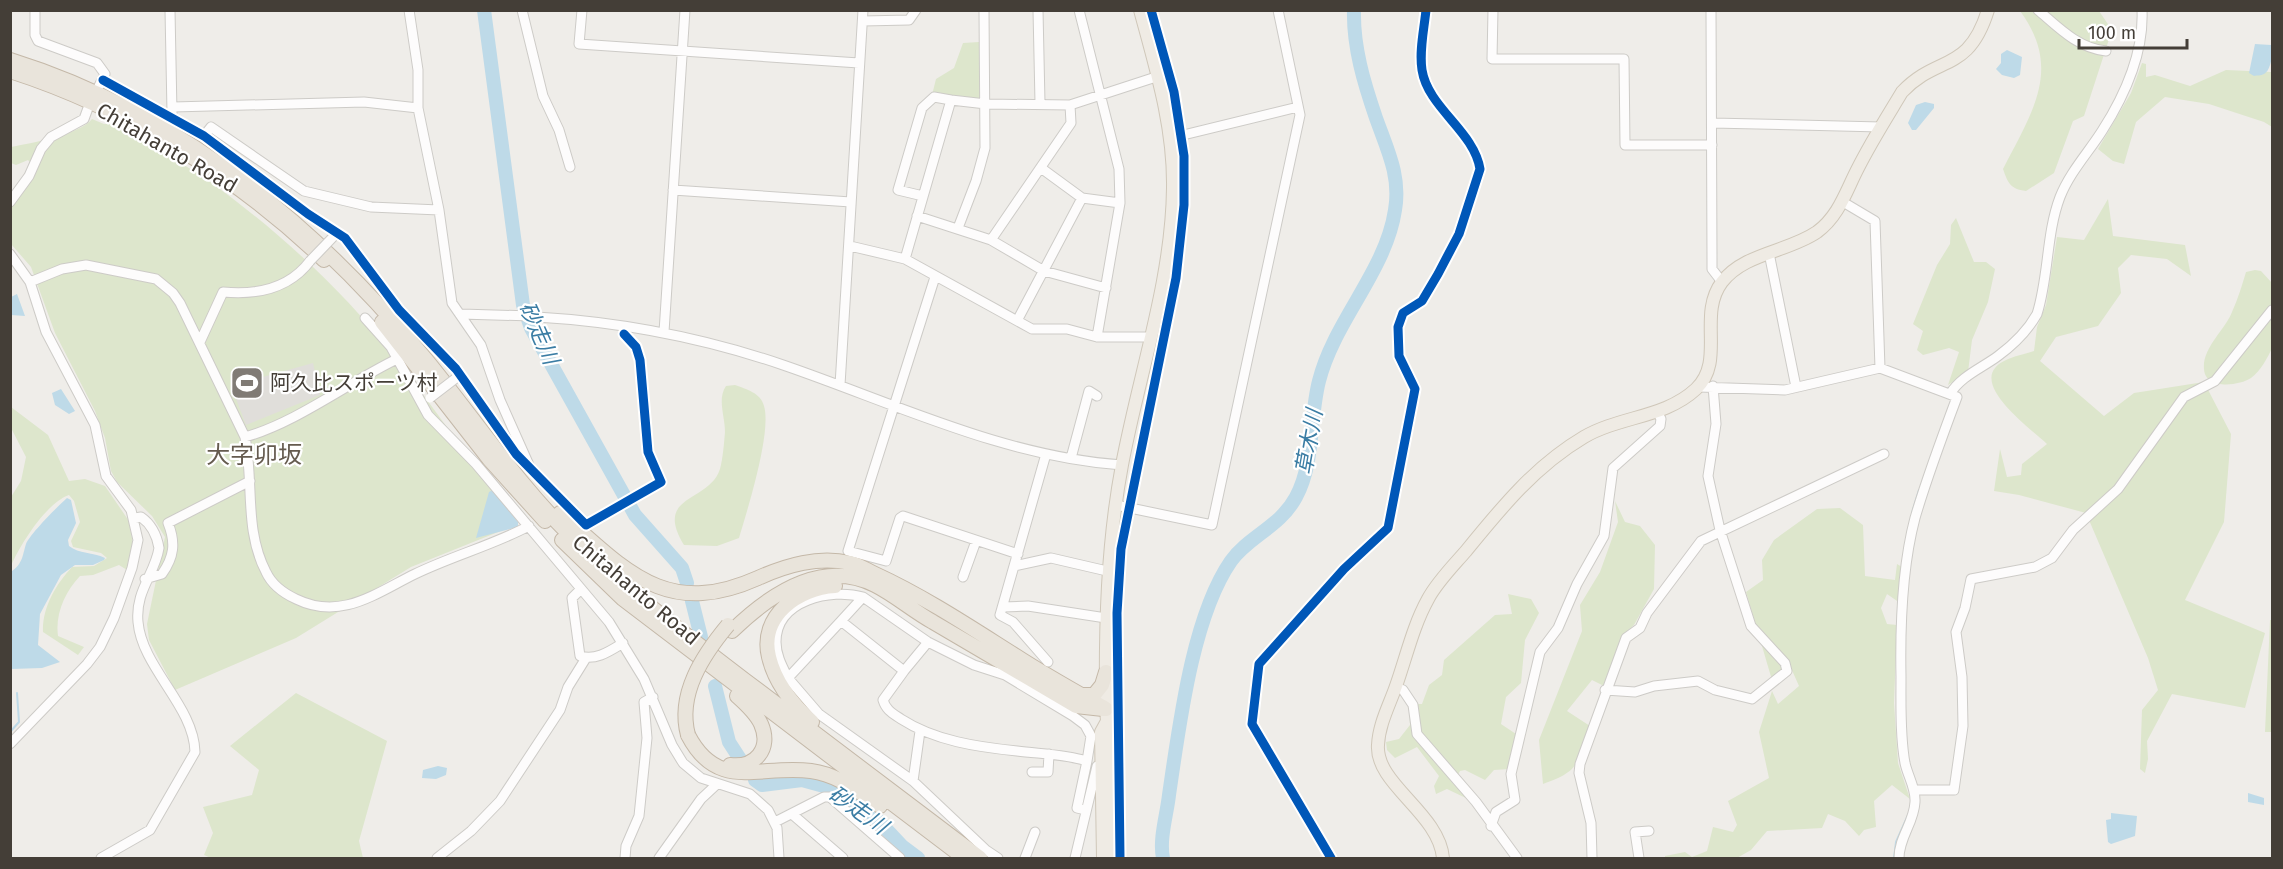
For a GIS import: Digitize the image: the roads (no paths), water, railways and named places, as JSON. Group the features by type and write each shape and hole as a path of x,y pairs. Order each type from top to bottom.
{"highway":[{"name":"Chitahanto Road","path":"10,60 75,84 157,124 198,149 284,211 318,242 391,318 570,535 618,580 980,858"},
{"name":"Chitahanto Road","path":"10,71 71,94 153,134 234,186 277,219 347,283 384,324 512,485 570,549 623,599 961,856"},
{"path":"496,448 502,451 579,529 633,573 664,590 698,595 723,592 780,568 816,561 850,563 901,585 961,620 1080,695 1106,715"},
{"path":"874,573 837,568 793,576 761,594 700,666 689,690 685,715 700,755 723,770 750,774 799,770 827,775 851,786 937,846 961,856"},
{"path":"730,628 771,596 800,582 831,577 866,581 1076,706 1106,715"},
{"path":"887,592 846,585 822,587 796,596 783,607 774,621 768,648 776,676 805,716 917,803 920,813"},
{"path":"623,599 626,609 748,706 762,727 765,744 761,754 753,762 729,765 706,752 691,733"},
{"path":"1080,695 1094,695 1102,685 1106,672"}],"main road":[{"path":"1103,858 1101,732 1106,715 1107,571 1122,465 1150,338 1170,226 1173,189 1171,138 1159,76 1140,10"},
{"path":"1443,858 1432,825 1396,786 1381,763 1378,752 1380,729 1427,600 1477,537 1547,460 1586,436 1681,402 1699,387 1705,376 1711,354 1709,313 1722,282 1738,267 1817,232 1843,202 1858,168 1902,92 1911,82 1957,59 1969,49 1988,10"},
{"path":"1106,715 1112,734 1114,858"}],"street":[{"path":"35,10 35,35 38,40 97,63 104,70 101,83 172,111 335,234 345,238 406,318 460,375 498,432 531,471 586,525 661,482 648,452 640,360 636,348 624,334"},
{"path":"170,10 172,111"},
{"path":"409,10 418,70 418,108 439,210 452,303 456,312 580,319 664,332 740,351 1010,446 1046,454 1122,465"},
{"path":"522,10 543,96 559,130 570,167"},
{"path":"582,10 579,44 859,63"},
{"path":"664,332 685,10"},
{"path":"840,385 863,10"},
{"path":"863,21 909,20 916,10"},
{"path":"958,228 976,181 985,148 984,10"},
{"path":"1038,10 1040,103"},
{"path":"1079,10 1119,169 1120,203 1097,338"},
{"path":"1116,505 1212,525 1298,124 1299,107 1278,10"},
{"path":"1331,858 1252,724 1254,686 1259,664 1344,569 1388,528 1415,389 1399,356 1398,327 1403,313 1422,301 1459,234 1480,169 1479,162 1461,131 1437,101 1422,73 1426,10"},
{"path":"1492,10 1492,59 1624,59 1624,145 1712,145"},
{"path":"1711,10 1712,269 1722,282"},
{"path":"2038,10 2061,33 2091,49 2106,51"},
{"path":"1894,858 1914,811 1915,790 1904,756 1901,675 1904,597 1915,519 1953,395 1960,381 2000,355 2027,328 2037,314 2059,201 2071,176 2113,112 2128,82 2138,55 2142,10"},
{"path":"923,196 898,190 922,108 934,96 986,104 1070,105 1102,97 1159,76"},
{"path":"905,259 951,100"},
{"path":"172,111 364,102 418,108"},
{"path":"991,240 1071,123 1070,105"},
{"path":"1171,138 1299,107"},
{"path":"10,202 29,176 41,149 51,137 84,119 88,108"},
{"path":"1712,123 1881,127"},
{"path":"204,136 211,126 304,191 371,207 439,210"},
{"path":"1041,168 1082,198 1120,203"},
{"path":"673,190 851,202"},
{"path":"1018,319 1082,198"},
{"path":"1843,202 1875,221 1880,368"},
{"path":"917,216 991,240 1044,271 1106,288"},
{"path":"200,342 223,292 257,293 298,274 335,234"},
{"path":"850,246 905,259 935,277 1018,319 1032,329 1067,330 1097,338 1150,338"},
{"path":"1769,253 1796,387"},
{"path":"10,254 30,282 46,332 95,425 106,476 126,501 135,518 137,529 136,553 106,637 87,664 10,744"},
{"path":"30,282 76,265 156,279 173,293 200,342 245,437 252,526 266,574 283,592 309,605 333,608 360,602 415,574 529,526"},
{"path":"935,277 848,551 886,561 902,516 1018,554"},
{"path":"1915,790 1924,788 1954,790 1963,726 1962,677 1956,632 1965,608 1971,579 2036,567 2052,558 2073,530 2118,489 2184,397 2215,381 2272,310"},
{"path":"461,314 486,358 500,399 531,471"},
{"path":"365,318 388,344 421,404 529,526 580,590 592,601 623,643 653,697 672,745 683,763 700,778 716,785 741,790 755,797 768,810 775,822 780,858"},
{"path":"245,437 314,405 363,375 397,359"},
{"path":"1699,387 1713,386 1757,391 1796,387 1880,368 1953,395"},
{"path":"421,404 460,375"},
{"path":"1605,690 1635,692 1654,686 1695,681 1705,683 1714,690 1752,699 1787,671 1785,663 1751,626 1720,530 1708,476 1716,424 1713,386"},
{"path":"1071,458 1089,392 1097,396"},
{"path":"1491,826 1496,812 1515,800 1511,774 1540,652 1558,628 1577,584 1604,536 1612,472 1660,426 1657,411"},
{"path":"1046,454 1000,615 1012,622 1048,662"},
{"path":"1592,858 1590,814 1579,773 1605,690 1626,638 1640,628 1647,613 1665,592 1695,546 1720,530 1884,454"},
{"path":"145,579 162,574 174,554 173,534 168,523 250,481"},
{"path":"101,858 150,830 195,752 190,727 155,664 139,629 139,602 145,579 158,554 158,540 145,520 141,517 135,518"},
{"path":"963,577 976,541"},
{"path":"1014,566 1051,558 1107,571"},
{"path":"580,590 572,598 580,656 586,658 601,655 623,643"},
{"path":"998,858 986,850 913,781 819,714 788,678 777,656 776,640 782,622 803,601 848,593 863,597 928,642 974,665 1005,675 1085,725 1091,736 1077,808 1086,810"},
{"path":"788,678 863,597"},
{"path":"1003,607 1028,606 1106,618"},
{"path":"841,621 904,671"},
{"path":"928,642 883,700 885,708 920,731 933,736 1006,749 1069,755 1087,761"},
{"path":"437,858 471,831 500,801 560,710 568,687 586,658"},
{"path":"1396,687 1402,690 1413,705 1417,734 1476,802 1491,826 1510,846 1517,858"},
{"path":"625,858 627,846 639,816 646,738 644,702 653,697"},
{"path":"913,781 920,731"},
{"path":"1032,772 1047,772 1049,754"},
{"path":"1075,858 1097,766"},
{"path":"659,858 701,799 716,785"},
{"path":"775,822 824,797 830,797 900,858"},
{"path":"792,814 843,858"},
{"path":"1639,858 1635,832 1649,831"},
{"path":"1026,858 1035,832"}],"water":[{"path":"2255,44 2271,45 2272,55 2267,72 2254,76 2249,73"},
{"path":"2007,50 2022,57 2020,75 2014,78 2002,75 1996,69 2001,63 2001,54"},
{"path":"1925,102 1934,104 1934,108 1916,130 1912,130 1908,123 1916,105"},
{"path":"17,294 25,316 11,315 11,297"},
{"path":"61,389 75,411 69,414 55,405 52,393"},
{"path":"493,490 518,522 518,527 476,538 489,492"},
{"path":"67,498 71,500 76,523 68,540 69,546 105,558 93,565 75,565 61,575 40,614 38,645 60,662 42,668 11,669 11,572 20,563 26,544 33,534"},
{"path":"438,766 447,768 446,775 436,779 422,778 423,770"},
{"path":"2248,793 2264,798 2264,805 2248,802"},
{"path":"2111,813 2137,816 2135,836 2111,844 2108,842 2106,820 2111,819"}],"waterway":[{"name":"砂走川","path":"484,10 523,305 531,328 635,515 682,568 687,583"},
{"name":"草木川","path":"1163,858 1163,835 1183,706 1206,612 1218,584 1238,552 1282,516 1296,497 1306,469 1316,396 1326,359 1381,254 1390,232 1395,210 1395,174 1360,65 1355,38 1354,10"},
{"path":"1912,513 1919,490"},
{"name":"砂走川","path":"692,601 701,637"},
{"path":"1897,656 1897,692"},
{"name":"砂走川","path":"715,686 729,742 740,759"},
{"path":"10,732 19,722 17,693"},
{"name":"砂走川","path":"755,780 762,785 802,780 831,788 871,813 902,846 918,858"},
{"path":"1894,858 1896,842 1909,813"}],"place":[{"name":"阿久比スポーツ村","path":"247,383"}],"district":[{"name":"大字卯坂","path":"254,455"}]}
